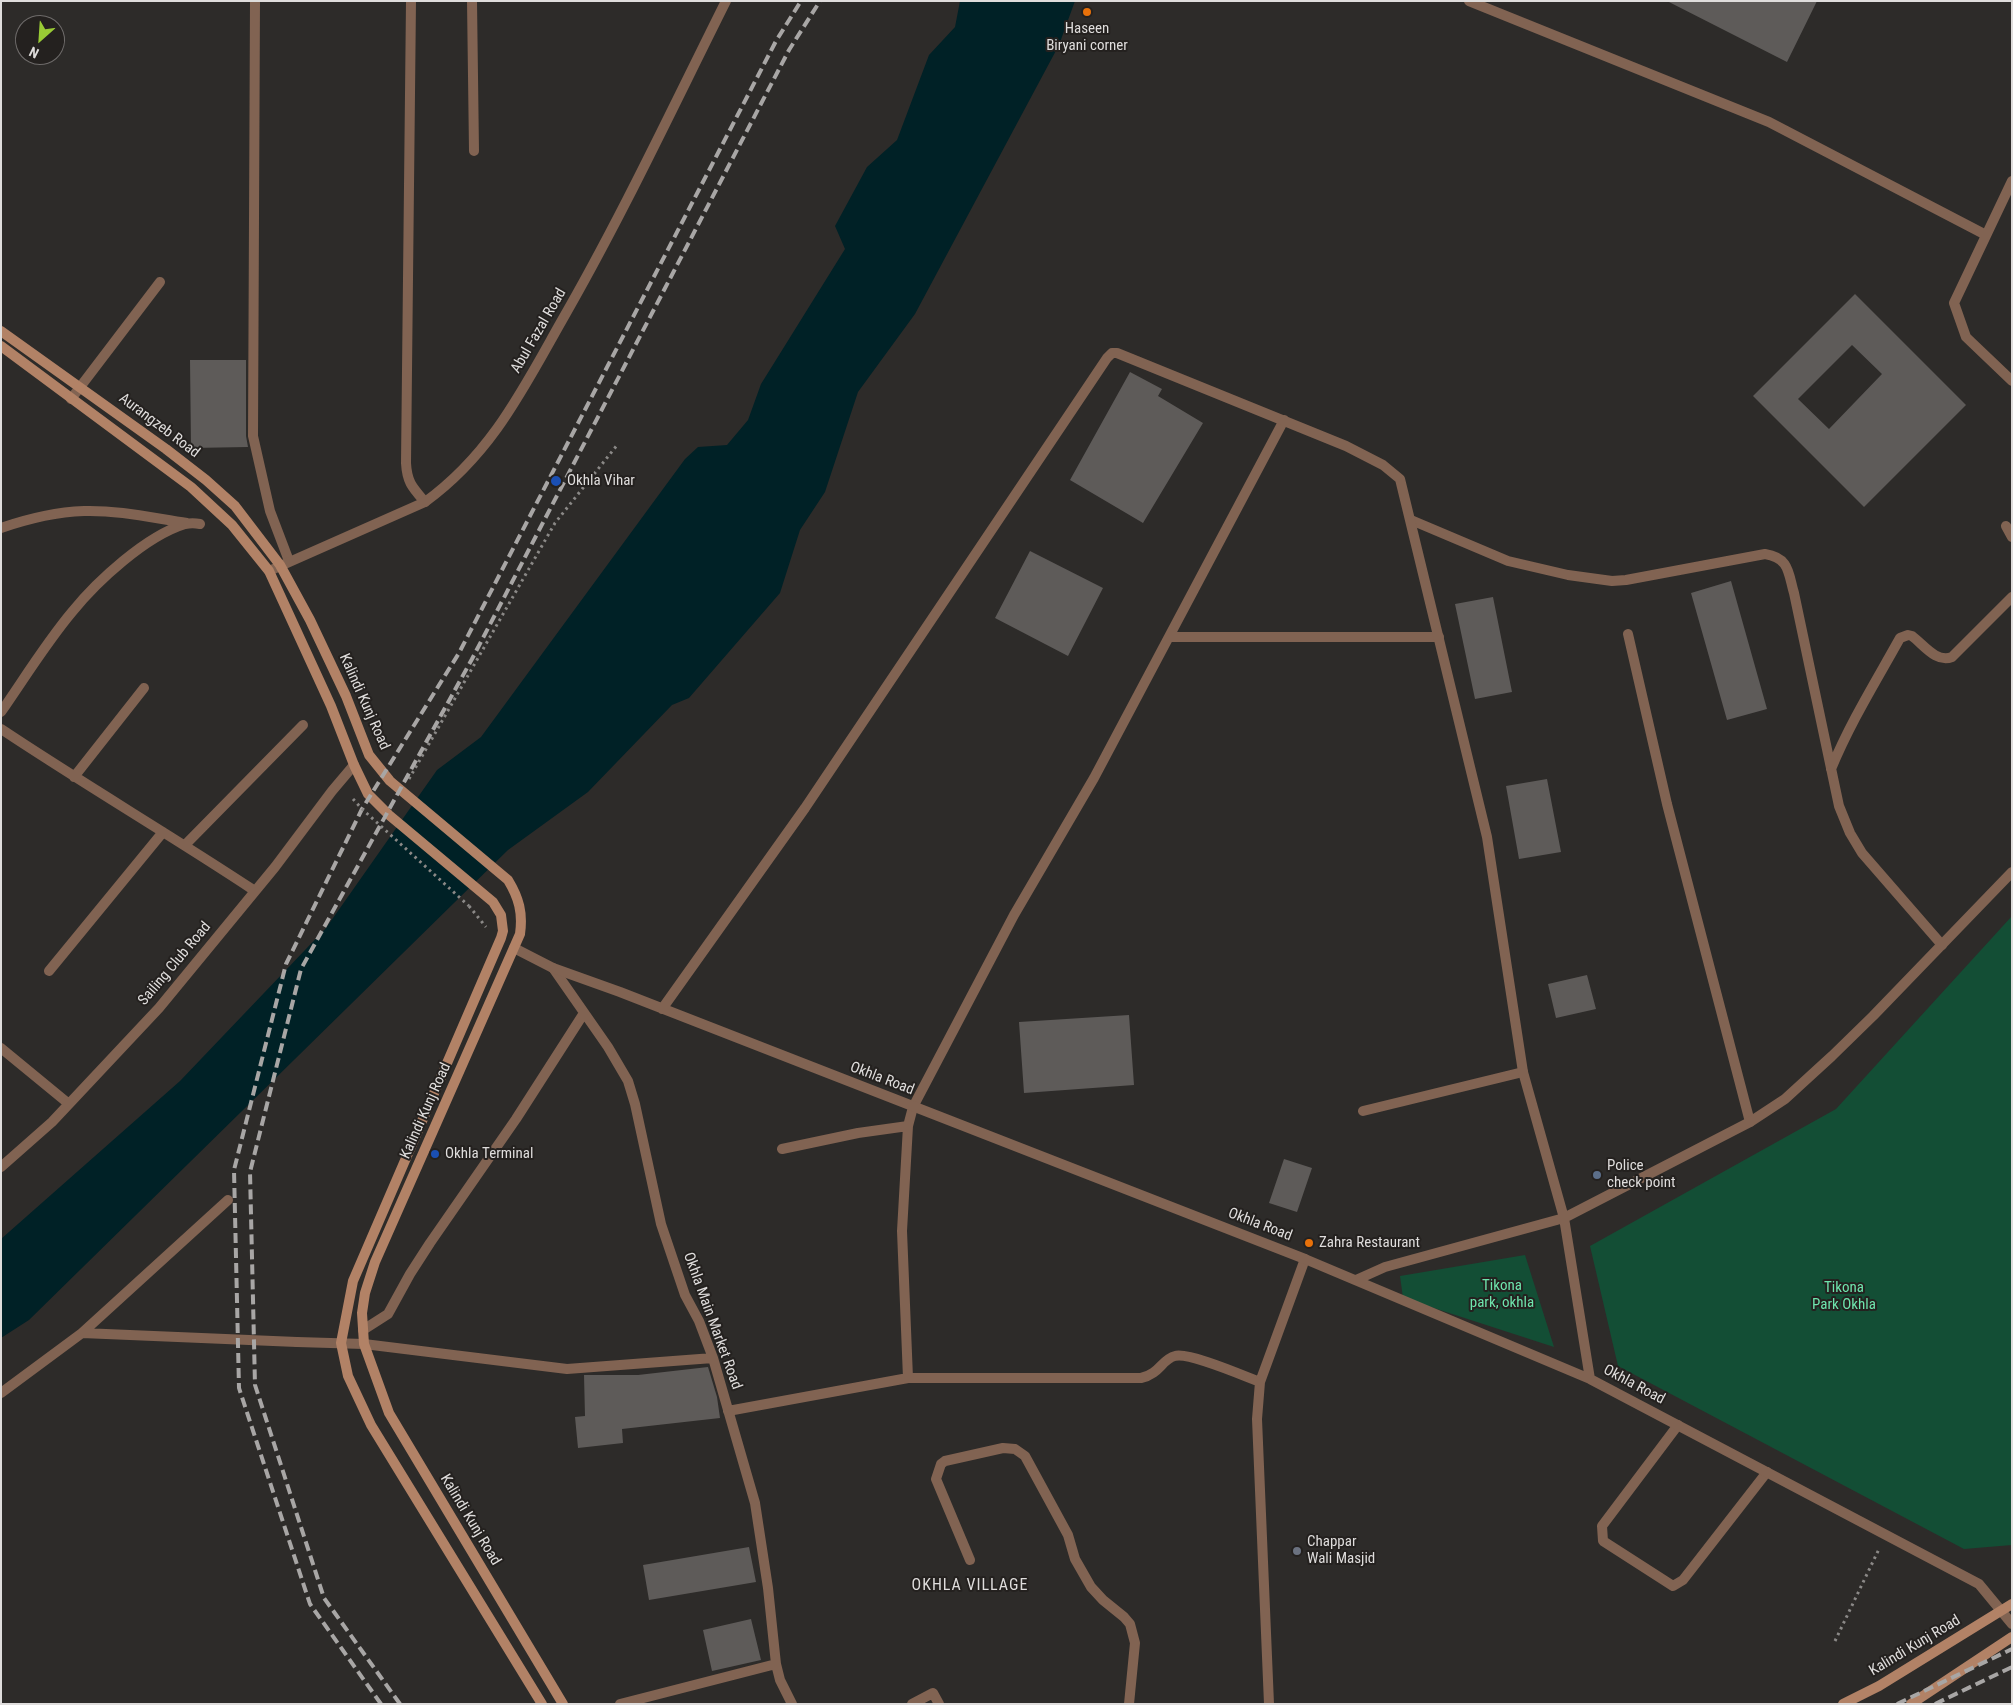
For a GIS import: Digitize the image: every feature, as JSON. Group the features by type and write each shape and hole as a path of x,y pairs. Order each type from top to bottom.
{"main road":[{"name":"Aurangzeb Road","path":"1,331 80,386 206,480 235,506 284,563"},
{"name":"Aurangzeb Road","path":"1,346 191,487 232,524 269,571"},
{"name":"Kalindi Kunj Road","path":"284,563 369,755 390,781 508,880 516,892 520,906 522,920 520,934 375,1262 364,1299 362,1313 364,1344 389,1413 563,1704"},
{"name":"Kalindi Kunj Road","path":"269,571 331,706 354,765 368,794 389,815 488,896 501,915 503,931 499,943 353,1282 341,1343 348,1376 371,1425 542,1704"},
{"path":"316,674 330,664"},
{"name":"Kalindi Kunj Road","path":"1843,1704 1879,1686 2012,1604"},
{"path":"1911,1704 2012,1637"}],"street":[{"path":"255,1 253,436 284,563"},
{"path":"411,1 406,462 407,475 411,486 425,502"},
{"path":"472,1 474,151"},
{"name":"Abul Fazal Road","path":"269,571 425,502 442,489 479,453 511,411 593,266 726,1"},
{"path":"1468,1 1769,122 1986,235"},
{"path":"2012,182 1954,303 1966,337 2012,381"},
{"path":"71,398 160,282"},
{"path":"662,1009 805,808 1109,355 1117,353 1346,446 1393,472 1400,478 1487,837 1523,1072 1564,1218 1590,1378"},
{"path":"908,1378 902,1231 908,1126 913,1107 1014,914 1094,778 1284,420"},
{"path":"1,528 43,517 83,511 106,512 200,524"},
{"path":"1411,520 1508,561 1568,575 1612,581 1765,554 1776,556 1782,560 1786,565 1794,593 1839,806 1850,833 1862,853 1942,945"},
{"path":"1,712 71,612 92,590 137,550 162,534 187,523"},
{"path":"2006,526 2012,536"},
{"path":"1831,769 1862,702 1900,638 1908,635 1912,636 1936,656 1942,659 1952,657 2012,597"},
{"path":"1628,634 1667,804 1750,1122"},
{"path":"1169,637 1439,637"},
{"path":"74,777 144,688"},
{"path":"185,845 303,725"},
{"path":"1,729 255,891"},
{"name":"Sailing Club Road","path":"1,1167 69,1104 159,1008 255,891 354,765"},
{"path":"49,971 163,832"},
{"path":"1356,1280 1385,1267 1564,1218 1690,1155 1750,1122 1785,1099 1805,1082 1873,1016 2012,872"},
{"name":"Okhla Road","path":"514,948 553,968 1305,1258 1590,1378 1980,1584 2012,1624"},
{"name":"Okhla Main Market Road","path":"553,968 608,1047 628,1081 635,1104 661,1224 685,1295 699,1322 713,1358 754,1503 768,1588 776,1664 780,1680 792,1704"},
{"path":"363,1330 388,1314 430,1243 510,1127 584,1013"},
{"path":"1,1048 69,1104"},
{"path":"1363,1111 1523,1072"},
{"path":"782,1149 858,1133 908,1126"},
{"path":"1,1393 82,1333 228,1200"},
{"path":"1270,1704 1257,1419 1260,1382 1305,1258"},
{"path":"82,1333 364,1344 567,1369 713,1358"},
{"path":"728,1411 908,1378 1141,1378 1154,1374 1168,1360 1179,1355 1196,1359 1260,1382"},
{"path":"1678,1425 1602,1526 1603,1541 1673,1586 1683,1580 1767,1472"},
{"path":"970,1560 936,1479 939,1469 946,1461 1003,1448 1020,1451 1030,1463 1068,1535 1075,1559 1091,1586 1103,1600 1130,1624 1135,1643 1129,1704"},
{"path":"620,1704 776,1664"},
{"path":"912,1704 933,1693 939,1704"}],"path":[{"path":"405,794 555,523 618,444"},
{"path":"353,799 469,906 499,943"},
{"path":"1835,1641 1886,1535"}],"green space":[{"name":"Tikona Park Okhla","path":"2012,916 2012,1545 1964,1549 1618,1366 1590,1246 1836,1109"},
{"name":"Tikona park, okhla","path":"1525,1255 1554,1347 1403,1298 1400,1276"}],"water":[{"path":"960,1 1075,1 1059,45 915,314 858,392 825,492 800,530 780,593 689,698 672,705 588,792 508,850 29,1320 1,1338 1,1239 180,1081 326,928 437,770 481,737 685,459 698,447 727,445 748,420 761,384 845,249 835,226 867,167 897,140 929,55 955,27"}],"building":[{"path":"1667,1 1817,1 1787,62"},
{"path":"1855,294 1966,405 1864,507 1753,396","holes":["1852,345 1882,374 1829,429 1798,399"]},
{"path":"190,360 246,360 246,436 248,447 191,448"},
{"path":"1130,372 1162,389 1158,396 1203,423 1143,523 1070,480"},
{"path":"1030,551 1103,588 1068,656 995,618"},
{"path":"1731,581 1767,709 1727,720 1691,593"},
{"path":"1493,597 1512,692 1475,699 1455,604"},
{"path":"1547,779 1561,852 1519,859 1506,786"},
{"path":"1587,975 1596,1009 1556,1018 1548,984"},
{"path":"1129,1015 1134,1085 1024,1093 1019,1022"},
{"path":"1284,1159 1312,1168 1297,1212 1269,1203"},
{"path":"708,1367 717,1397 720,1418 622,1429 623,1443 578,1448 575,1417 585,1416 584,1375 638,1375"},
{"path":"749,1547 756,1582 649,1600 643,1565"},
{"path":"751,1619 761,1660 712,1671 703,1630"}],"railway":[{"path":"381,1704 310,1604 239,1388 234,1170 286,964 362,809 459,653 776,41 801,1"},
{"path":"400,1704 324,1598 255,1385 250,1172 301,969 472,659 789,50 820,1"},
{"path":"1897,1704 2012,1649"},
{"path":"1935,1704 2012,1667"}],"place":[{"name":"Haseen Biryani corner","path":"1087,12"},
{"name":"Okhla Vihar","path":"556,481"},
{"name":"Okhla Terminal","path":"435,1154"},
{"name":"Police check point","path":"1597,1175"},
{"name":"Zahra Restaurant","path":"1309,1243"},
{"name":"Chappar Wali Masjid","path":"1297,1551"}],"district":[{"name":"OKHLA VILLAGE","path":"970,1586"}]}
